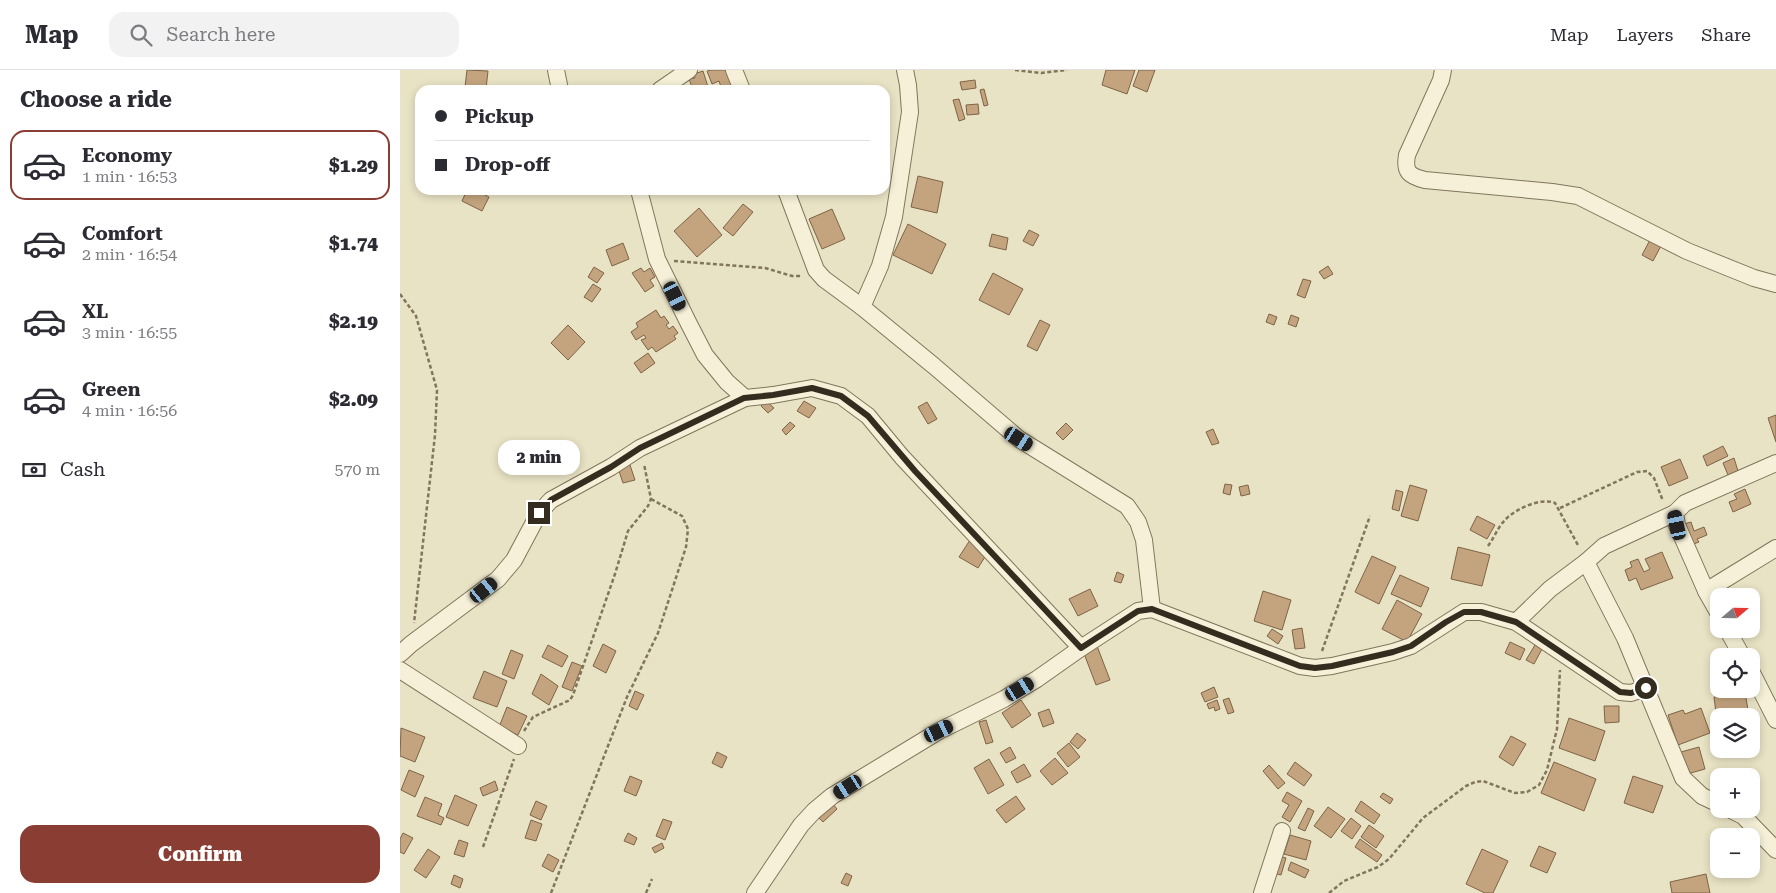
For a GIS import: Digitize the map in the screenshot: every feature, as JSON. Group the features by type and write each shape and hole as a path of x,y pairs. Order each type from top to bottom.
{"street":[{"path":"556,70 559,85"},
{"path":"667,85 689,70"},
{"path":"734,70 740,85"},
{"path":"862,307 880,266 894,217 910,112 905,70"},
{"path":"1443,70 1441,80 1407,155 1407,170 1412,176 1425,180 1578,196 1687,250 1754,278 1776,284"},
{"path":"640,195 658,259 705,355 727,382 744,398"},
{"path":"788,195 816,270 824,279 862,307 934,366 1019,439 1127,506 1138,522 1144,540 1152,609"},
{"path":"406,649 498,579 514,560 539,513 551,500 611,467 640,448 744,398 812,388 841,396 868,416 915,471 1081,648"},
{"path":"1516,622 1550,589 1604,546 1672,515 1685,503 1776,463"},
{"path":"1672,515 1710,597"},
{"path":"1706,590 1776,548"},
{"path":"1586,562 1625,638 1683,778 1702,796 1710,800"},
{"path":"755,893 801,825 832,796 939,731 1004,699 1138,611 1152,609 1300,666 1315,668 1332,666 1411,646 1464,612 1481,612 1516,622 1620,692 1631,693 1646,688"},
{"path":"400,670 518,746"},
{"path":"1760,689 1776,720"},
{"path":"1745,818 1776,850"},
{"path":"1262,893 1282,831"}],"path":[{"path":"1015,70 1041,73 1067,70"},
{"path":"658,259 765,268 792,276 800,276 816,270"},
{"path":"400,294 416,316 437,390 435,435 406,649"},
{"path":"483,846 527,724 532,717 570,700 615,574 628,531 648,506 651,499 651,490 640,448"},
{"path":"1559,508 1637,472 1647,471 1654,478 1672,515"},
{"path":"550,893 628,697 658,633 686,547 688,529 682,516 651,499"},
{"path":"1488,546 1504,520 1514,513 1535,504 1550,501 1556,502 1586,562"},
{"path":"1315,668 1370,516"},
{"path":"1329,893 1344,881 1378,867 1389,859 1423,818 1466,786 1483,781 1515,793 1527,792 1539,785 1548,770 1557,728 1560,651"},
{"path":"646,893 652,879"}],"building":[{"path":"467,70 488,71 486,85 465,85"},
{"path":"728,70 733,85 720,85 719,81 712,84 707,71"},
{"path":"1106,70 1135,70 1127,94 1102,85"},
{"path":"1139,70 1155,70 1147,92 1133,86"},
{"path":"703,71 707,85 691,85 689,79 695,78 694,74"},
{"path":"975,80 976,88 962,90 960,82"},
{"path":"984,89 988,105 984,106 980,90"},
{"path":"959,99 965,119 959,121 953,100"},
{"path":"978,104 979,114 967,115 966,105"},
{"path":"918,176 943,182 937,213 911,207"},
{"path":"465,195 485,195 489,197 482,211 462,201"},
{"path":"743,204 753,212 733,236 723,228"},
{"path":"699,208 722,235 697,257 674,231"},
{"path":"832,209 845,239 822,249 809,219"},
{"path":"908,224 946,244 932,274 893,255"},
{"path":"1029,230 1039,235 1033,246 1023,241"},
{"path":"992,234 1008,238 1006,250 989,246"},
{"path":"1651,238 1662,244 1653,261 1642,255"},
{"path":"623,243 629,259 612,266 606,250"},
{"path":"1328,266 1333,274 1324,279 1319,272"},
{"path":"594,267 604,273 597,283 588,277"},
{"path":"641,268 644,272 650,268 655,277 650,280 654,286 645,292 632,273"},
{"path":"993,273 1023,289 1009,315 979,300"},
{"path":"1303,279 1311,281 1305,298 1297,295"},
{"path":"593,284 601,289 592,302 584,297"},
{"path":"656,310 661,318 664,316 669,323 666,325 669,329 673,326 678,333 674,336 676,339 656,352 652,347 648,350 641,340 646,338 644,335 636,340 631,332 638,327 636,323"},
{"path":"1269,314 1277,317 1274,325 1266,322"},
{"path":"1291,315 1299,318 1296,327 1288,324"},
{"path":"1040,320 1050,325 1037,351 1027,346"},
{"path":"568,325 585,342 568,360 551,343"},
{"path":"648,353 655,363 641,373 634,363"},
{"path":"766,401 774,408 768,413 761,406"},
{"path":"804,401 816,408 809,418 797,411"},
{"path":"927,402 937,419 928,424 918,407"},
{"path":"1776,415 1776,442 1768,418"},
{"path":"790,422 795,426 786,435 782,430"},
{"path":"1066,423 1073,430 1063,440 1056,433"},
{"path":"1213,429 1219,443 1212,445 1206,432"},
{"path":"1723,446 1728,456 1707,466 1703,456"},
{"path":"1734,458 1738,471 1728,475 1723,463"},
{"path":"1680,459 1688,478 1669,486 1661,467"},
{"path":"630,465 635,480 623,483 618,468"},
{"path":"1225,484 1232,485 1230,495 1223,493"},
{"path":"1248,485 1250,494 1241,496 1239,487"},
{"path":"1410,485 1427,490 1418,521 1401,516"},
{"path":"1745,489 1751,504 1733,512 1729,502 1737,499 1734,494"},
{"path":"1396,490 1403,492 1399,511 1392,509"},
{"path":"1477,516 1495,525 1487,539 1470,530"},
{"path":"1691,522 1694,531 1704,527 1707,535 1697,539 1699,542 1691,545 1684,524"},
{"path":"970,540 988,552 978,568 959,557"},
{"path":"1458,547 1490,555 1482,586 1451,579"},
{"path":"1662,552 1673,578 1641,590 1636,578 1629,581 1625,570 1632,567 1630,562 1638,559 1644,572 1650,569 1645,559"},
{"path":"1372,556 1396,567 1379,604 1355,592"},
{"path":"1117,572 1124,575 1121,583 1114,581"},
{"path":"1400,575 1429,588 1421,607 1391,594"},
{"path":"1090,589 1098,606 1078,616 1069,599"},
{"path":"1263,591 1291,600 1282,630 1254,621"},
{"path":"1397,600 1422,614 1407,642 1382,629"},
{"path":"1302,628 1305,648 1295,649 1292,630"},
{"path":"1272,629 1283,636 1278,644 1267,636"},
{"path":"1510,642 1525,649 1520,660 1505,653"},
{"path":"603,644 616,651 606,673 593,666"},
{"path":"548,645 568,656 562,667 542,657"},
{"path":"1535,645 1542,649 1534,664 1526,660"},
{"path":"1097,646 1110,680 1096,685 1083,651"},
{"path":"511,650 523,655 514,679 502,674"},
{"path":"572,662 582,666 572,691 562,687"},
{"path":"484,671 507,681 497,707 473,698"},
{"path":"541,674 558,686 549,705 532,694"},
{"path":"1214,687 1218,697 1205,702 1201,693"},
{"path":"635,691 644,695 637,710 629,706"},
{"path":"1229,698 1234,712 1228,714 1223,700"},
{"path":"1714,698 1746,698 1748,708 1715,708"},
{"path":"1021,700 1031,715 1012,728 1002,713"},
{"path":"1217,700 1220,709 1215,711 1214,707 1209,709 1207,704"},
{"path":"1604,706 1619,706 1619,722 1605,723"},
{"path":"507,707 527,716 518,735 499,727"},
{"path":"1701,708 1710,733 1678,745 1668,715 1683,710 1685,714"},
{"path":"1049,709 1054,723 1043,727 1038,713"},
{"path":"1569,718 1605,731 1595,761 1559,748"},
{"path":"986,720 993,742 986,744 979,722"},
{"path":"401,728 425,737 415,762 400,756"},
{"path":"1077,733 1086,740 1078,749 1070,742"},
{"path":"1511,736 1526,744 1513,766 1499,757"},
{"path":"1069,743 1080,757 1068,767 1057,753"},
{"path":"1010,747 1016,758 1006,763 1000,753"},
{"path":"1699,747 1705,769 1687,774 1681,752"},
{"path":"717,752 727,757 722,768 712,763"},
{"path":"1055,758 1068,773 1052,785 1040,771"},
{"path":"989,759 1004,785 988,794 974,768"},
{"path":"1295,762 1312,775 1304,786 1287,774"},
{"path":"1554,762 1596,779 1584,811 1541,793"},
{"path":"1024,764 1031,776 1017,783 1011,772"},
{"path":"1269,765 1285,783 1278,789 1263,771"},
{"path":"409,770 424,776 415,797 401,790"},
{"path":"630,776 642,781 636,796 624,791"},
{"path":"1633,776 1663,786 1653,813 1624,803"},
{"path":"495,781 498,790 483,796 480,788"},
{"path":"1287,792 1302,801 1290,822 1282,817 1289,805 1282,801"},
{"path":"1383,793 1393,799 1390,804 1380,797"},
{"path":"455,795 477,805 468,826 446,817"},
{"path":"1016,796 1025,809 1006,823 996,810"},
{"path":"425,797 442,804 438,815 444,818 441,825 417,816"},
{"path":"829,799 837,809 823,822 814,813"},
{"path":"536,801 547,806 541,820 530,815"},
{"path":"1361,801 1380,815 1374,824 1355,811"},
{"path":"1328,807 1345,819 1331,838 1314,826"},
{"path":"1308,808 1314,811 1305,831 1298,828"},
{"path":"1351,818 1361,826 1352,839 1341,831"},
{"path":"663,819 672,822 665,840 656,836"},
{"path":"531,820 542,824 536,841 525,838"},
{"path":"1369,825 1384,836 1376,848 1361,837"},
{"path":"403,833 413,838 404,854 400,852 400,839"},
{"path":"628,833 637,838 634,845 624,841"},
{"path":"1290,835 1311,841 1306,860 1284,854"},
{"path":"1360,839 1382,855 1377,862 1355,847"},
{"path":"459,840 468,843 464,857 454,854"},
{"path":"662,843 664,848 655,853 652,848"},
{"path":"1539,846 1556,853 1547,873 1530,866"},
{"path":"428,849 440,857 426,878 414,870"},
{"path":"1482,849 1508,861 1493,893 1485,893 1466,884"},
{"path":"548,854 559,860 553,872 542,866"},
{"path":"1279,856 1286,858 1281,875 1273,873"},
{"path":"1291,862 1309,870 1305,878 1288,870"},
{"path":"846,873 852,876 848,886 841,883"},
{"path":"1706,874 1710,893 1672,893 1670,882"},
{"path":"454,875 463,879 460,888 451,884"}],"route":[{"path":"539,513 551,500 611,467 640,448 744,398 812,388 841,396 868,416 902,457 1081,648 1138,611 1152,609 1300,666 1315,668 1332,666 1411,646 1464,612 1481,612 1516,622 1620,692 1631,693 1646,688"}]}
